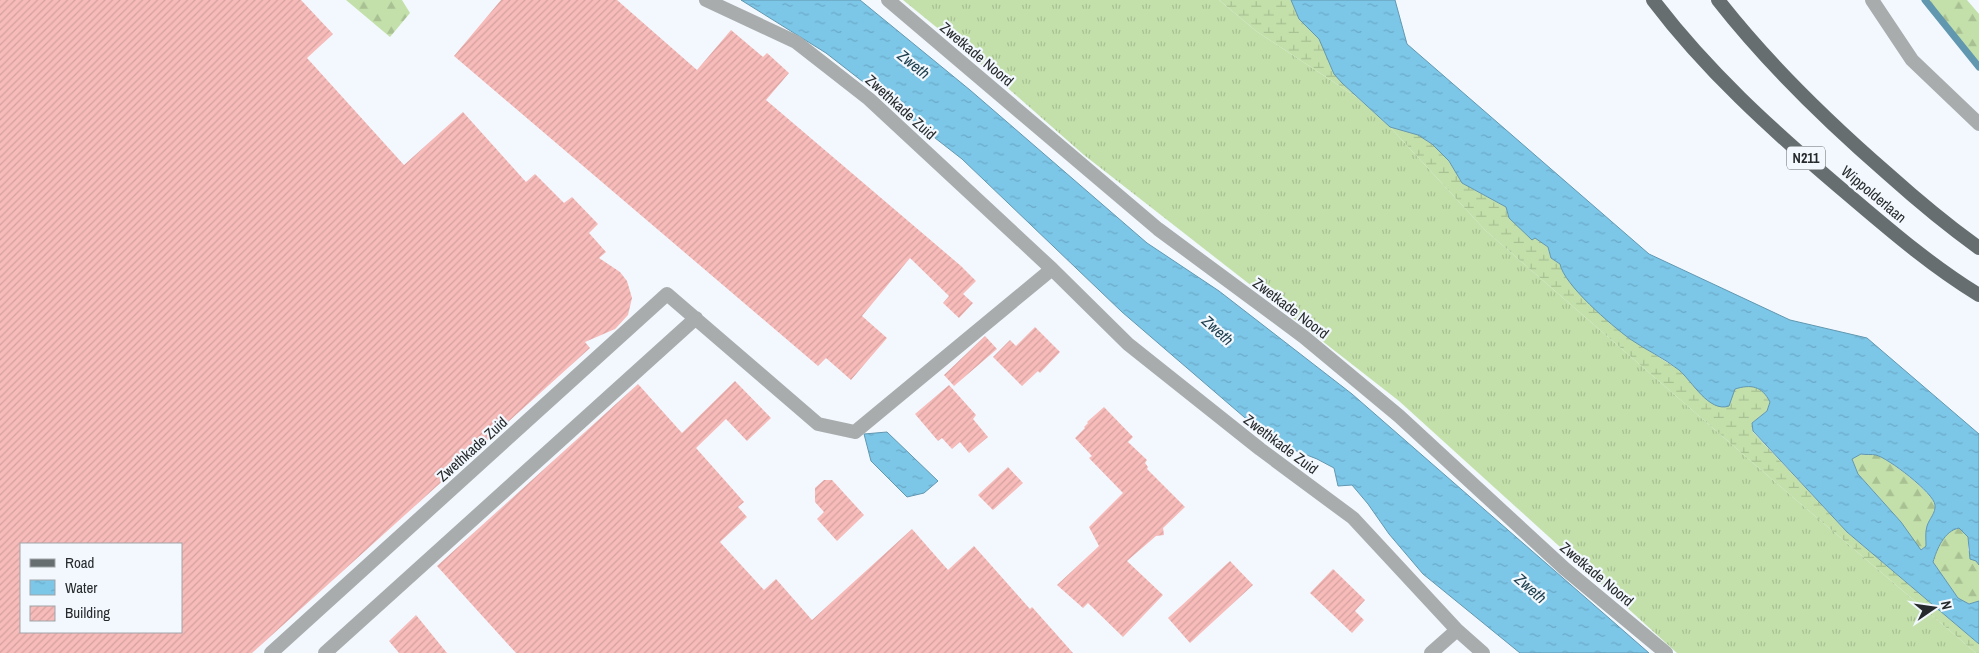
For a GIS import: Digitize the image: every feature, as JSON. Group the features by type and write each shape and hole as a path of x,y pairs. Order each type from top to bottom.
{"main road":[{"name":"Wippolderlaan","path":"1653,0 1696,53 1749,107 1782,137 1921,255 1979,295"},
{"name":"Wippolderlaan","path":"1718,0 1789,80 1846,137 1947,226 1979,248"}],"street":[{"name":"Zwethkade Zuid","path":"706,0 796,42 869,99 1052,269 1128,344 1260,449 1353,518 1456,630 1483,653"},
{"name":"Zwetkade Noord","path":"888,0 1158,230 1304,337 1392,410 1565,569 1666,653"},
{"path":"1872,0 1912,60 1979,124"},
{"name":"Zwethkade Zuid","path":"272,653 667,294 818,424 855,432 1052,269"},
{"path":"325,653 696,318"},
{"path":"1431,653 1456,630"}],"green space":[{"path":"346,0 402,0 410,13 390,37"},
{"path":"903,0 1219,0 1256,31 1358,98 1390,127 1485,230 1775,482 1976,653 1677,653 1399,401 1084,155 962,48"},
{"path":"1219,0 1291,0 1299,19 1319,39 1342,83 1358,98 1256,31"},
{"path":"1923,0 1967,0 1979,14 1979,65"},
{"path":"1390,127 1418,135 1432,144 1449,161 1462,183 1506,207 1509,218 1548,247 1551,258 1560,264 1629,338 1679,370 1710,402 1726,393 1743,387 1758,388 1764,393 1770,402 1767,411 1752,423 1753,432 1847,532 1979,644 1979,653 1976,653 1775,482 1485,230"},
{"path":"1861,454 1876,455 1890,463 1910,477 1933,500 1935,508 1927,526 1926,546 1920,550 1901,522 1858,474 1852,459"},
{"path":"1959,528 1968,537 1968,550 1979,565 1979,601 1969,604 1958,598 1933,562 1939,546 1945,537"}],"water":[{"name":"Zweth","path":"741,0 860,0 970,90 1147,243 1219,291 1352,394 1649,653 1520,653 1423,574 1389,534 1352,485 1338,486 1334,468 1284,446 1244,417 1122,312 962,159 826,53"},
{"path":"1291,0 1395,0 1407,44 1649,254 1790,320 1867,338 1979,434 1979,565 1976,561 1970,559 1968,537 1959,528 1945,537 1939,546 1933,562 1958,598 1969,604 1979,601 1979,644 1847,532 1753,431 1752,423 1767,411 1770,402 1760,390 1751,387 1735,389 1729,406 1715,405 1701,395 1679,370 1622,333 1601,315 1570,283 1563,273 1560,264 1551,258 1548,247 1535,238 1532,240 1509,218 1506,207 1462,183 1449,161 1432,144 1418,135 1390,127 1342,83 1334,74 1319,39 1299,19","holes":["1861,454 1876,455 1890,462 1910,477 1933,500 1935,505 1926,528 1926,546 1921,550 1901,522 1858,474 1852,459"]},
{"path":"887,432 938,481 924,493 907,497 871,461 864,434"}],"building":[{"path":"0,0 301,0 333,34 307,58 404,165 463,112 526,182 535,174 564,203 572,197 598,224 589,233 606,252 599,258 620,272 627,281 632,298 628,315 615,329 585,342 590,348 252,653 0,653"},
{"path":"501,0 617,0 697,70 731,30 763,57 767,53 789,73 766,100 961,266 976,281 963,294 973,303 959,318 943,303 949,296 910,258 862,316 887,338 851,380 826,358 818,366 454,56"},
{"path":"1035,327 1060,352 1040,373 1038,371 1022,386 993,357 1010,340 1016,346"},
{"path":"985,336 997,349 954,386 944,375"},
{"path":"735,381 771,418 747,441 726,419 696,448 744,502 738,507 747,517 720,542 764,590 776,579 812,620 912,529 948,570 974,546 1030,609 1032,607 1073,653 516,653 437,566 638,384 682,433"},
{"path":"949,385 976,415 973,419 988,437 969,453 960,442 952,449 942,438 938,441 915,414"},
{"path":"1104,407 1133,437 1128,442 1147,460 1145,463 1148,467 1147,469 1185,507 1163,528 1164,535 1156,536 1127,561 1163,595 1123,637 1088,603 1083,608 1057,585 1099,546 1089,527 1123,493 1089,458 1092,456 1075,438 1085,428 1087,422"},
{"path":"1008,467 1023,483 993,510 978,495"},
{"path":"824,480 832,480 864,515 837,541 817,519 824,512 815,502 815,488"},
{"path":"1230,561 1253,585 1190,643 1168,618"},
{"path":"1333,569 1365,600 1355,611 1364,620 1352,633 1310,593"},
{"path":"416,615 447,653 399,653 389,641"}],"waterway":[{"path":"1925,0 1979,67"}]}
